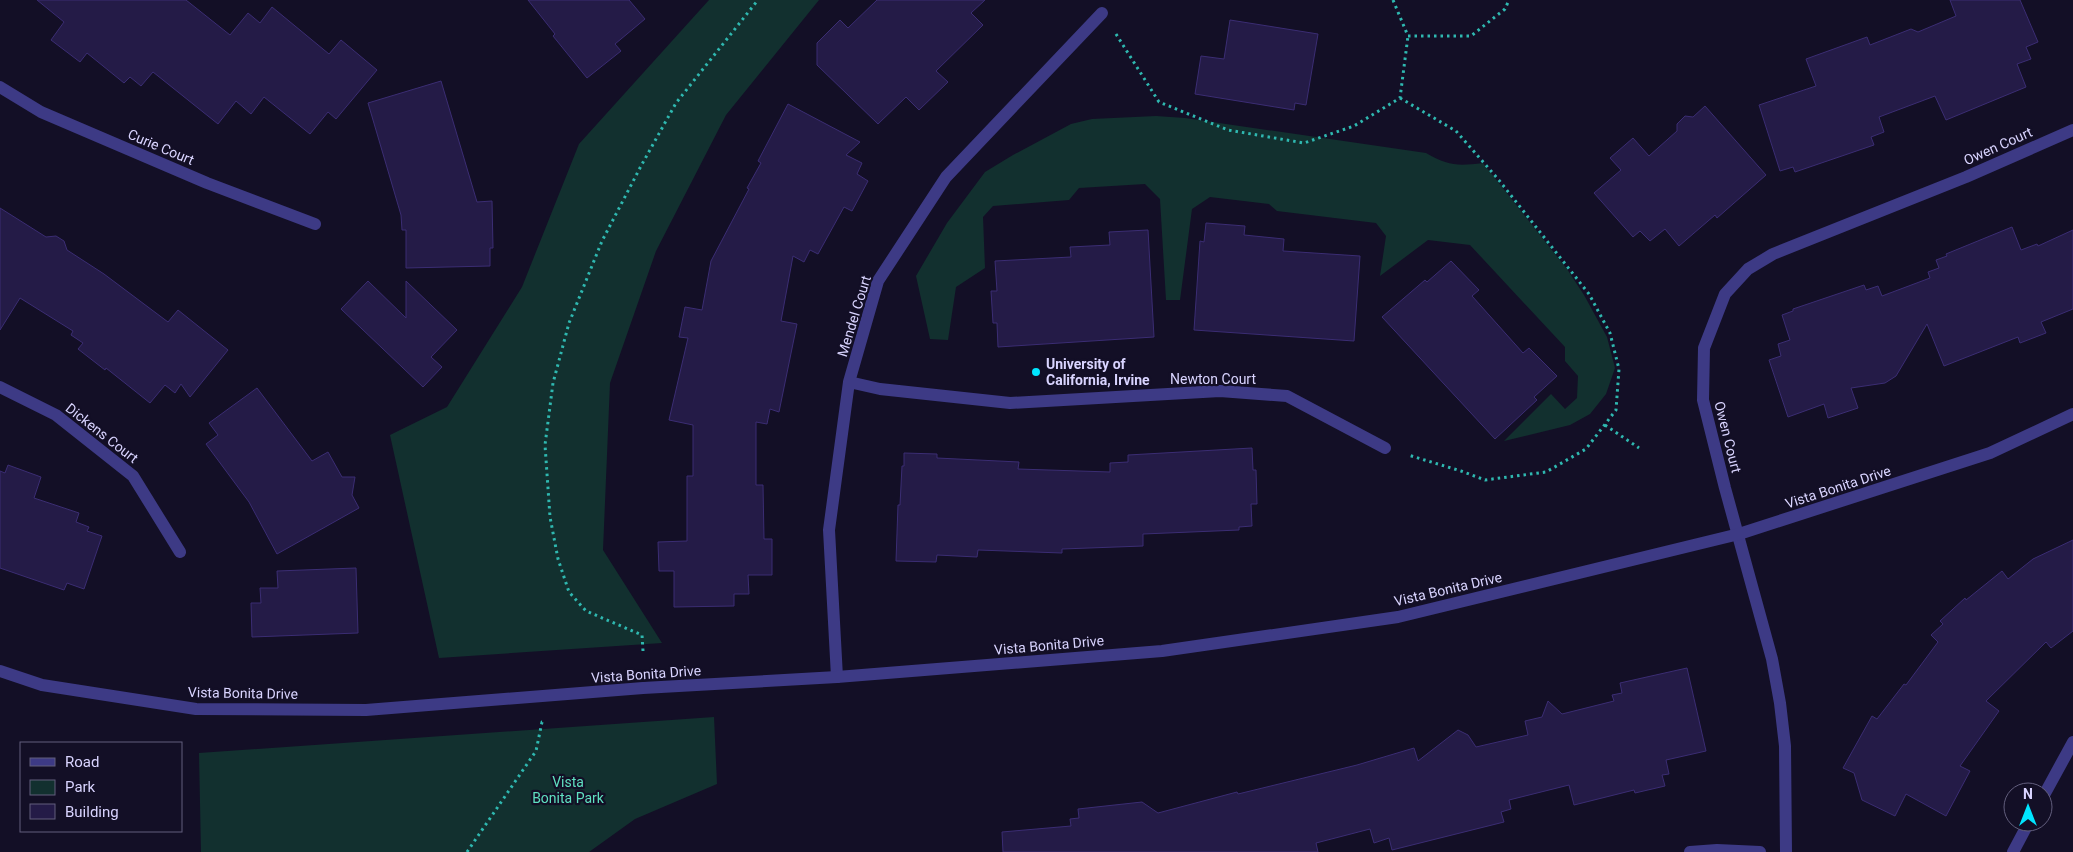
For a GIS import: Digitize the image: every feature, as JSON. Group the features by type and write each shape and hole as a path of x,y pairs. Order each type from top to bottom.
{"street":[{"name":"Mendel Court","path":"837,677 829,530 850,382 878,281 946,177 1102,12"},
{"name":"Curie Court","path":"0,87 41,112 207,183 315,224"},
{"name":"Owen Court","path":"1786,852 1785,746 1780,703 1772,659 1703,400 1704,348 1726,294 1748,269 1773,254 1966,177 2073,130"},
{"name":"Newton Court","path":"850,382 880,389 1010,403 1220,391 1287,396 1385,448"},
{"name":"Dickens Court","path":"0,387 56,415 133,476 180,552"},
{"name":"Vista Bonita Drive","path":"0,672 42,685 206,709 366,710 643,688 837,677 1162,651 1398,617 1739,534 1990,453 2073,414"},
{"path":"2051,782 2073,742"},
{"path":"2013,852 2024,832"},
{"path":"1690,852 1718,850 1760,852"}],"path":[{"path":"643,651 642,635 586,611 569,592 558,559 550,517 545,445 553,383 569,323 602,241 641,166 676,103 758,0"},
{"path":"1393,0 1408,36 1400,98"},
{"path":"1408,36 1471,36 1505,9 1509,0"},
{"path":"1102,12 1159,102 1228,130 1304,143 1354,126 1400,98"},
{"path":"1385,448 1485,480 1546,472 1586,449 1616,410 1619,369 1610,333 1589,294 1498,180 1456,131 1400,98"},
{"path":"1605,425 1639,448"},
{"path":"467,852 536,751 542,722 552,721"}],"green space":[{"path":"709,0 819,0 726,115 656,251 610,383 603,550 662,643 439,658 390,435 447,407 522,287 579,144"},
{"path":"1156,116 1185,118 1426,153 1453,164 1483,163 1567,269 1607,337 1615,368 1606,394 1590,414 1570,425 1504,441 1551,394 1565,409 1577,398 1578,376 1565,361 1565,347 1470,245 1428,240 1380,276 1386,236 1376,223 1277,211 1269,204 1210,197 1192,209 1180,300 1166,300 1160,199 1145,184 1079,188 1069,200 993,206 983,217 985,268 956,287 948,340 930,339 916,276 947,223 985,172 1071,124 1092,119"},
{"name":"Vista Bonita Park","path":"714,717 717,784 635,819 589,852 201,852 199,753"}],"building":[{"path":"37,0 186,0 230,35 248,13 260,23 272,7 329,54 341,40 377,70 336,119 328,112 310,134 264,97 251,114 236,101 218,124 153,72 141,86 130,77 124,83 87,53 80,62 51,40 64,22"},
{"path":"528,0 629,0 645,19 615,44 621,51 587,78 553,36 555,34"},
{"path":"877,0 985,0 971,13 983,25 936,71 948,82 919,110 906,97 878,124 817,65 817,43 840,20 848,28"},
{"path":"1950,0 2020,0 2038,42 2026,47 2031,59 2017,64 2026,87 1946,120 1935,96 1879,117 1884,132 1871,137 1874,145 1795,172 1793,167 1780,171 1759,105 1816,86 1806,59 1867,37 1870,45 1911,29 1918,32 1956,16"},
{"path":"1230,20 1318,34 1306,105 1295,103 1294,110 1195,94 1201,56 1224,59"},
{"path":"441,81 477,202 492,201 493,248 490,248 490,266 406,268 406,230 402,230 401,215 368,103"},
{"path":"788,104 860,142 846,155 862,163 857,174 868,181 852,211 844,207 818,254 810,250 804,262 793,256 781,321 797,324 779,412 770,409 767,424 756,422 756,485 763,485 764,539 772,539 772,575 748,575 749,594 734,594 734,606 674,607 674,571 659,571 658,542 687,541 687,476 693,476 693,425 669,420 688,338 679,337 685,307 702,310 711,261 749,189 747,188 761,163 758,161"},
{"path":"1705,106 1766,175 1717,218 1715,215 1679,246 1665,229 1650,241 1640,231 1633,237 1594,193 1621,170 1610,158 1633,138 1649,156 1677,131 1677,124 1685,116 1693,117"},
{"path":"0,208 46,237 56,236 64,241 67,250 104,274 168,322 178,310 228,350 190,397 181,384 175,393 165,385 150,403 106,368 105,370 78,349 83,343 71,335 73,331 20,298 0,330"},
{"path":"1206,223 1245,226 1244,235 1284,239 1283,251 1360,256 1354,341 1194,330 1200,241 1204,242"},
{"path":"2012,227 2021,250 2037,244 2038,246 2073,230 2073,309 2041,322 2046,333 2020,343 2018,337 1944,366 1927,324 1896,376 1885,383 1851,388 1858,408 1828,418 1824,404 1788,417 1769,360 1781,356 1778,344 1790,340 1782,315 1793,311 1793,309 1864,285 1866,290 1878,286 1882,296 1930,278 1928,272 1939,268 1936,260 1947,256 1946,254"},
{"path":"1148,230 1154,337 998,347 997,323 993,323 991,291 997,291 995,261 1071,257 1070,247 1110,245 1109,232"},
{"path":"1451,261 1479,290 1472,296 1523,353 1529,348 1557,376 1534,397 1537,400 1495,439 1382,317 1425,280 1427,282"},
{"path":"368,281 406,318 406,281 457,330 431,357 442,367 423,387 341,309"},
{"path":"257,388 312,461 328,452 342,477 355,477 352,495 359,508 277,554 249,502 206,444 218,435 209,423"},
{"path":"1252,448 1253,470 1256,470 1257,504 1251,504 1252,526 1239,527 1239,530 1143,534 1143,546 1062,549 1062,553 978,550 977,557 937,555 936,562 896,561 898,505 900,505 904,453 937,454 937,458 1019,462 1018,469 1110,472 1110,463 1128,462 1128,455"},
{"path":"8,465 41,477 34,498 79,513 76,522 89,527 87,531 102,536 84,589 67,583 64,590 0,568 0,471 5,473"},
{"path":"2073,540 2073,631 2051,648 2046,642 1986,701 1999,711 1960,766 1970,771 1946,816 1906,794 1895,816 1862,800 1854,773 1843,768 1872,716 1877,719 1904,684 1906,685 1938,642 1931,635 1943,624 1940,621 1965,598 1966,600 2002,571 2008,579 2033,559"},
{"path":"356,568 358,633 252,637 251,603 261,603 260,588 278,588 277,571"},
{"path":"1687,668 1706,751 1666,760 1669,774 1662,775 1665,786 1635,793 1634,790 1574,805 1569,785 1509,800 1511,809 1501,812 1504,822 1392,850 1389,838 1374,843 1370,829 1316,843 1318,852 1003,852 1002,832 1071,826 1070,819 1079,818 1078,809 1142,802 1158,813 1237,792 1238,794 1357,765 1414,748 1418,761 1458,730 1468,735 1476,747 1528,735 1525,721 1542,717 1548,701 1562,714 1614,701 1612,695 1622,693 1620,683"}],"place":[{"name":"University of California, Irvine","path":"1036,372"}]}
